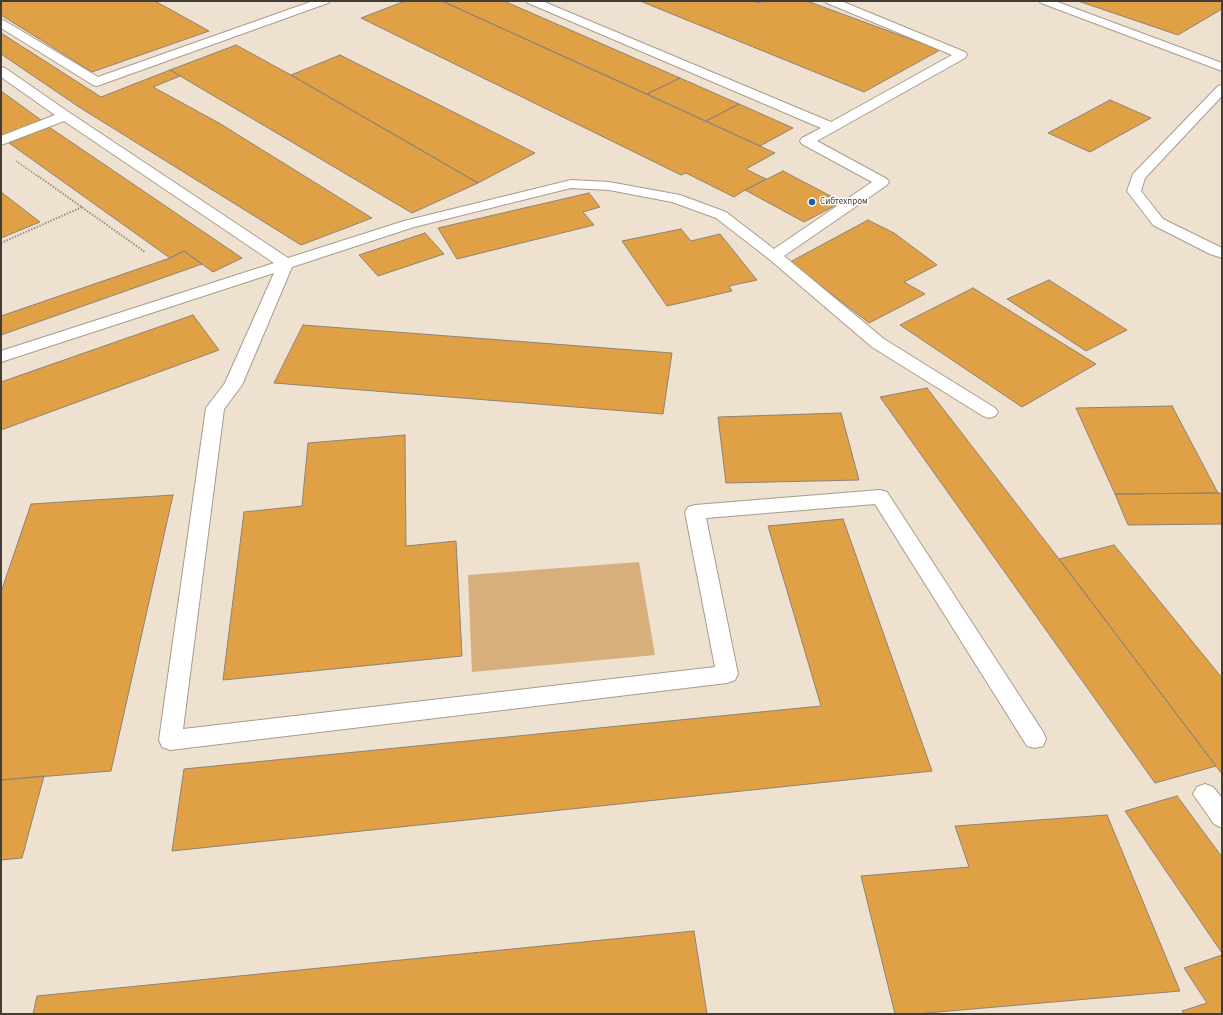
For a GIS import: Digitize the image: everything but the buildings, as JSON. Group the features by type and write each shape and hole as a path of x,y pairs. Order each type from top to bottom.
{"lane":[{"path":"1,23 96,82 324,1"},
{"path":"532,1 831,128"},
{"path":"774,256 882,182 807,141 961,55 831,1"},
{"path":"1045,1 1222,67"},
{"path":"1,71 65,116 286,264"},
{"path":"1222,89 1138,177 1134,191 1158,222 1215,251 1222,253"},
{"path":"1,141 65,116"},
{"path":"1,357 409,224 570,184 609,186 675,198 720,215 774,256 878,343 989,412"},
{"path":"286,264 233,384 215,408 170,740 727,674 695,512 880,497 1035,739"},
{"path":"1205,794 1222,817"}],"path":[{"path":"13,159 145,252"},
{"path":"1,243 82,207"}],"shaded area":[{"path":"639,562 655,655 472,672 468,575"}],"place":[{"name":"Сибтехпром","path":"812,202"}]}
